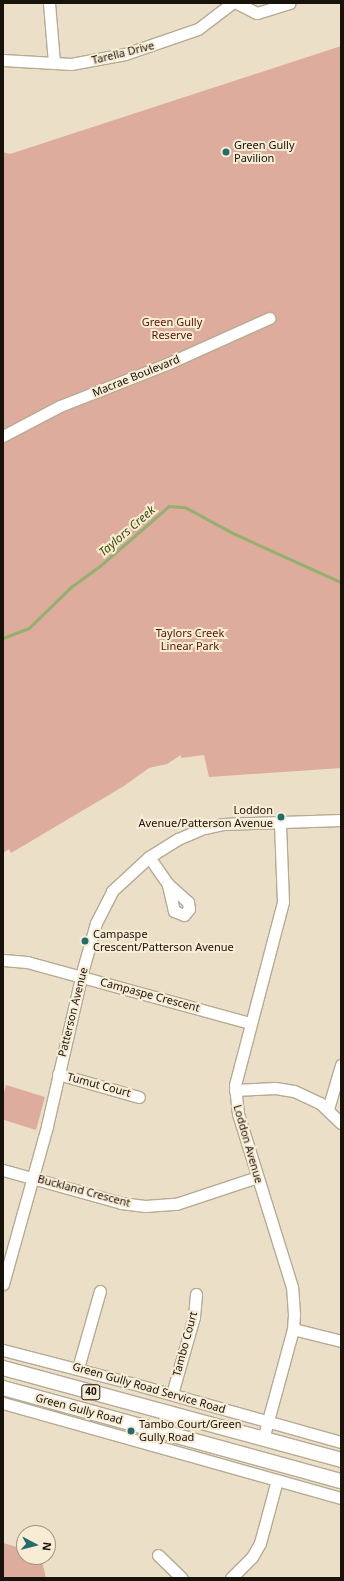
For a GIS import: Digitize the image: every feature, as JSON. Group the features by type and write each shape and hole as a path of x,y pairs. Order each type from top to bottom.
{"main road":[{"name":"Green Gully Road","path":"3,1368 341,1460"},
{"name":"Green Gully Road","path":"3,1388 341,1480"},
{"path":"257,1457 262,1439"}],"street":[{"path":"49,3 54,64"},
{"name":"Tarella Drive","path":"3,60 54,64 106,59 169,40 198,29 232,3"},
{"path":"237,3 257,13 290,3"},
{"name":"Macrae Boulevard","path":"3,436 60,406 169,363 269,318"},
{"name":"Patterson Avenue","path":"3,1284 32,1177 81,976 96,923 107,899 127,875 149,857 178,838 204,828 341,820"},
{"name":"Loddon Avenue","path":"262,1439 293,1329 292,1287 238,1114 235,1090 250,1023 282,902 280,823"},
{"path":"149,857 168,884"},
{"name":"Campaspe Crescent","path":"3,960 27,962 250,1023"},
{"path":"328,1109 341,1065"},
{"name":"Tumut Court","path":"58,1074 139,1097"},
{"path":"235,1090 284,1089 304,1095 328,1109 341,1123"},
{"name":"Buckland Crescent","path":"3,1170 121,1202 160,1206 200,1197 258,1177"},
{"path":"78,1368 100,1291"},
{"name":"Tambo Court","path":"172,1394 194,1317 196,1294"},
{"path":"293,1329 341,1341"},
{"name":"Green Gully Road Service Road","path":"3,1350 78,1368 341,1442"},
{"path":"3,1403 341,1498"},
{"path":"252,1473 257,1457"},
{"path":"231,1578 252,1557 260,1543 277,1480"},
{"path":"158,1556 182,1578"}],"green space":[{"name":"Green Gully Reserve","path":"341,46 341,768 209,777 204,755 181,758 181,755 167,764 149,768 124,786 11,853 9,849 3,853 3,152 10,154"},
{"path":"6,1085 45,1097 36,1130 4,1120 3,1096"},
{"path":"3,1543 16,1547 16,1565 43,1565 46,1578 3,1578"}],"waterway":[{"name":"Taylors Creek","path":"3,638 29,628 71,587 100,566 169,506 185,507 235,534 341,582"}],"place":[{"name":"Green Gully Pavilion","path":"226,152"},
{"name":"Loddon Avenue/Patterson Avenue","path":"281,817"},
{"name":"Campaspe Crescent/Patterson Avenue","path":"85,941"},
{"name":"Tambo Court/Green Gully Road","path":"131,1431"}],"park label":[{"name":"Taylors Creek Linear Park","path":"190,640"}]}
